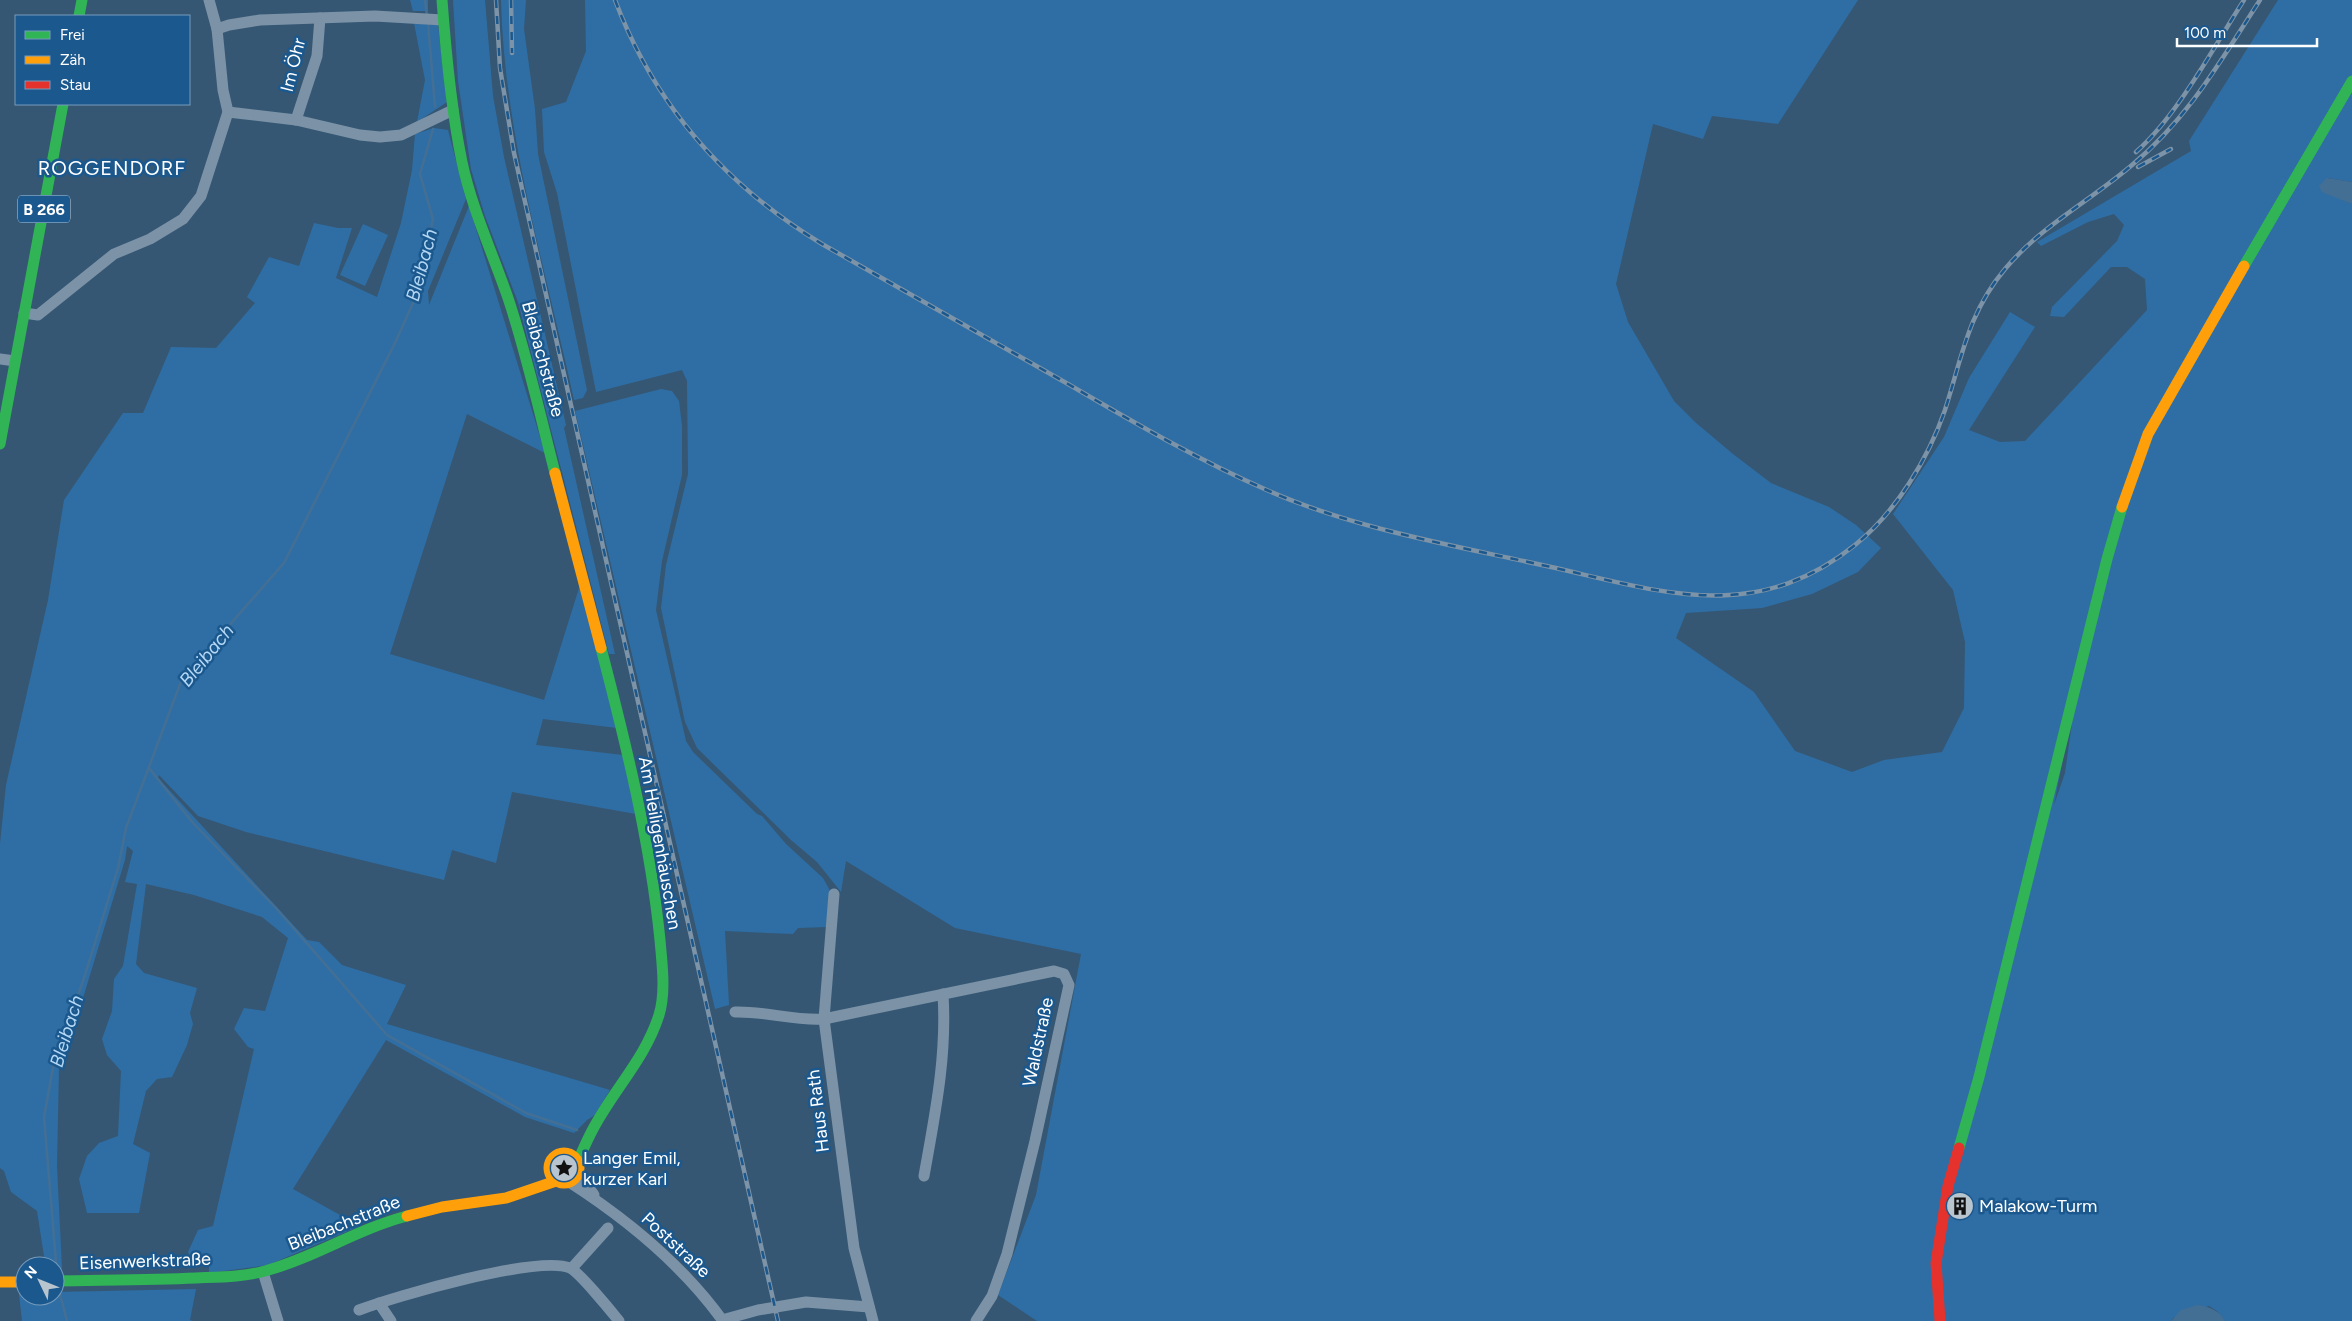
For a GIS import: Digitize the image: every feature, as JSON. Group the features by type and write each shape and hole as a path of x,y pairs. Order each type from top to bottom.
{"main road":[{"path":"79,15 82,0"},
{"name":"Bleibachstraße","path":"442,0 438,20 453,110 472,204 508,298 520,337 621,726"},
{"path":"1940,1321 1936,1263 1948,1186 1979,1077 2105,569 2126,493 2148,434 2177,380 2352,81"},
{"name":"B 266","path":"0,444 63,105"},
{"name":"Am Heiligenhäuschen","path":"567,1154 593,1128 650,1040 660,1012 663,993 658,923 651,873 621,726"},
{"name":"Am Heiligenhäuschen","path":"578,1168 593,1128"},
{"name":"Bleibachstraße","path":"524,1192 549,1170 554,1158 560,1154 567,1154"},
{"path":"567,1154 578,1168 569,1182"},
{"path":"549,1170 556,1181"},
{"name":"Bleibachstraße","path":"236,1276 263,1272 297,1261 384,1222 415,1213 506,1198 556,1181 569,1182"},
{"name":"Eisenwerkstraße","path":"65,1281 149,1280 236,1276"},
{"path":"0,1282 15,1282"}],"street":[{"path":"24,313 38,315 114,254 150,239 183,219 201,196 228,112 223,90 217,30 209,0"},
{"path":"217,30 229,25 260,20 375,16 438,20"},
{"name":"Im Öhr","path":"296,120 316,56 320,18"},
{"path":"228,112 296,120 360,136 380,137 401,134 453,110"},
{"path":"0,359 15,361"},
{"name":"Haus Rath","path":"834,894 824,1019 854,1248 873,1321"},
{"name":"Waldstraße","path":"735,1012 757,1012 807,1020 824,1019 1054,971 1064,974 1069,985 1035,1141 1007,1254 992,1296 976,1321"},
{"path":"924,1176 940,1093 945,1031 943,994"},
{"name":"Poststraße","path":"578,1168 598,1200"},
{"name":"Poststraße","path":"569,1182 598,1200 672,1261 723,1320"},
{"path":"572,1268 608,1228"},
{"path":"359,1310 446,1284 552,1264 572,1268 619,1321"},
{"path":"263,1272 278,1321"},
{"path":"723,1320 758,1310 806,1302 870,1307"},
{"path":"379,1303 391,1321"},
{"path":"749,1321 758,1310"}],"shaded area":[{"path":"410,0 428,0 428,11 413,11"},
{"path":"453,0 485,0 493,96 504,157 566,425 564,428 615,654 609,654 518,302 485,216 471,169 458,81"},
{"path":"501,0 526,0 524,29 535,109 538,154 587,390 583,398 574,400 539,252 518,151 504,50"},
{"path":"585,0 1858,0 1778,124 1712,116 1703,139 1653,124 1616,284 1628,322 1674,401 1695,422 1771,483 1829,507 1856,525 1881,548 1858,572 1812,594 1762,608 1686,613 1676,638 1754,692 1795,751 1852,772 1884,760 1942,752 1964,708 1965,642 1953,590 1893,514 1944,437 1969,378 2010,312 2035,327 1969,430 2000,442 2025,441 2147,310 2145,279 2127,267 2111,267 2064,317 2050,316 2052,307 2117,241 2124,225 2114,214 2088,222 2041,246 2037,242 2191,151 2189,141 2278,0 2352,0 2352,182 2327,178 2343,200 2352,204 2352,1321 2225,1321 2217,1311 2209,1306 2173,1318 2171,1321 1037,1321 998,1295 1036,1195 1081,954 955,928 846,861 841,892 817,862 791,840 697,748 685,722 661,608 666,565 688,474 687,381 682,370 596,392 557,193 544,152 542,109 566,102 586,51","holes":["2078,680 2065,773 2054,805"]},
{"path":"414,23 438,25 447,102 417,122 425,80"},
{"path":"434,128 448,130 466,199 428,291 429,305 469,206 545,453 467,414 390,654 544,700 580,585 617,728 543,719 536,745 623,755 636,814 512,792 496,863 452,850 444,880 246,832 198,816 159,775 158,778 307,940 319,942 342,965 406,985 387,1024 610,1090 595,1115 574,1133 525,1117 386,1040 293,1189 360,1226 268,1265 209,1273 209,1261 193,1263 188,1252 198,1230 213,1226 254,1049 248,1047 234,1029 244,1008 265,1011 288,938 262,917 194,895 146,884 136,964 144,973 197,988 190,1013 193,1024 187,1045 172,1077 157,1079 146,1091 133,1144 150,1153 139,1213 87,1213 79,1179 87,1156 99,1143 118,1136 121,1071 107,1055 102,1039 112,1011 114,979 123,966 137,884 125,882 133,851 127,846 125,860 76,1021 66,1041 59,1067 57,1166 61,1256 44,1256 37,1211 11,1192 4,1171 0,1168 0,844 6,785 48,600 64,500 123,413 143,413 171,347 216,348 255,303 247,297 269,257 299,266 314,223 338,228 352,228 336,278 377,297 401,223 412,170 415,134"},
{"path":"2327,178 2352,182 2352,204 2322,192 2319,186"},
{"path":"363,224 388,235 365,286 340,275"},
{"path":"661,389 672,391 679,401 682,426 682,475 662,561 656,610 686,741 693,752 757,814 762,816 786,844 823,878 832,895 827,927 798,928 793,934 725,931 729,1005 715,1009 575,411"},
{"path":"196,1289 190,1320 193,1321 22,1321 20,1306 65,1306 65,1292"},
{"path":"2197,1305 2214,1310 2225,1321 2171,1321 2181,1310"}],"waterway":[{"name":"Bleibach","path":"425,0 427,16"},
{"name":"Bleibach","path":"428,22 435,107"},
{"name":"Bleibach","path":"56,1256 44,1117 53,1068 85,975 118,868 126,828 182,679 284,563 395,343 417,294 433,219 420,174 433,129"},
{"path":"149,768 193,823 276,908 387,1035 526,1113 577,1130"},
{"name":"Bleibach","path":"63,1306 67,1321"}],"railway":[{"path":"496,0 500,68 514,153 778,1321"},
{"path":"511,0 512,53"},
{"path":"615,0 631,39 651,75 673,108 698,140 725,169 755,196 787,221 822,244 1167,441 1269,491 1303,505 1373,527 1631,585 1670,592 1707,595 1744,594 1781,586 1818,570 1855,545 1884,517 1909,484 1930,447 1945,410 1974,319 1992,286 2005,269 2034,240 2132,165 2170,128 2202,88 2260,0"},
{"path":"2136,152 2151,137 2180,100 2244,0"},
{"path":"2138,167 2171,149"}],"traffic: fast":[{"path":"79,15 82,0"},
{"path":"442,0 449,81 466,179 515,320 555,473"},
{"path":"2244,266 2352,81"},
{"path":"0,444 63,105"},
{"path":"1959,1148 1979,1077 2107,559 2122,507"},
{"path":"577,1163 601,1114 646,1046 659,1015 663,987 656,903 644,829 601,648"},
{"path":"65,1281 240,1276 257,1273 301,1259 371,1228 407,1216"}],"traffic: slow":[{"path":"2122,507 2148,434 2244,266"},
{"path":"555,473 601,648"},
{"path":"564,1153 574,1158 579,1168 574,1178 564,1183 554,1178 549,1168 554,1158 564,1153"},
{"path":"407,1216 442,1207 506,1198 556,1181"},
{"path":"0,1282 15,1282"}],"traffic: jam":[{"path":"1940,1321 1936,1263 1948,1186 1959,1148"}],"place":[{"name":"Langer Emil, kurzer Karl","path":"564,1168"},
{"name":"Malakow-Turm","path":"1960,1206"}],"district":[{"name":"ROGGENDORF","path":"112,168"}]}
